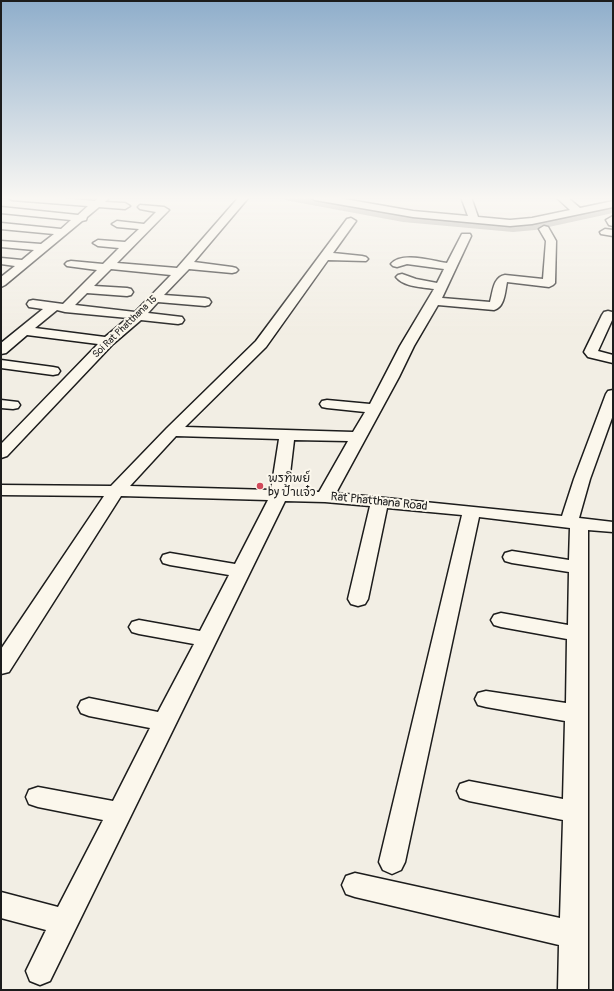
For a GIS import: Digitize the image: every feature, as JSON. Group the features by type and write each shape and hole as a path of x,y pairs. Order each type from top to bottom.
{"street":[{"path":"2,282 50,243"},
{"path":"100,243 128,246"},
{"path":"1,350 84,289 131,243"},
{"name":"Soi Rat Phatthana 15","path":"1,453 108,341 139,315 183,269 205,243"},
{"path":"1,666 116,491 172,431 261,344 334,243"},
{"path":"325,497 407,346 434,301 462,243"},
{"path":"434,301 494,306 496,304 502,280 505,278 549,283 551,243"},
{"path":"1,244 44,248"},
{"path":"325,256 362,259"},
{"path":"398,264 407,260 451,267"},
{"path":"1,261 25,264"},
{"path":"71,264 232,270"},
{"path":"402,277 413,282 441,287"},
{"path":"84,289 127,292"},
{"path":"155,298 205,302"},
{"path":"33,304 178,320"},
{"path":"608,315 591,352 593,354 613,359"},
{"path":"26,331 108,341"},
{"path":"1,364 53,370"},
{"path":"573,990 578,567 574,523 582,479 613,394"},
{"path":"327,404 374,409"},
{"path":"172,431 358,438"},
{"path":"40,971 121,813 279,495 287,436"},
{"name":"Rat Phatthana Road","path":"1,490 116,491 325,497 472,511 613,528"},
{"path":"358,599 379,503"},
{"path":"392,862 472,511"},
{"path":"512,557 578,567"},
{"path":"170,559 241,571"},
{"path":"501,620 577,634"},
{"path":"138,627 207,639"},
{"path":"486,699 577,714"},
{"path":"89,706 165,722"},
{"path":"469,791 575,812"},
{"path":"38,797 121,813"},
{"path":"356,885 574,935"},
{"path":"1,905 65,922"}],"place":[{"name":"พรทิพย์ by ป้าแจ๋ว","path":"260,486"}]}
